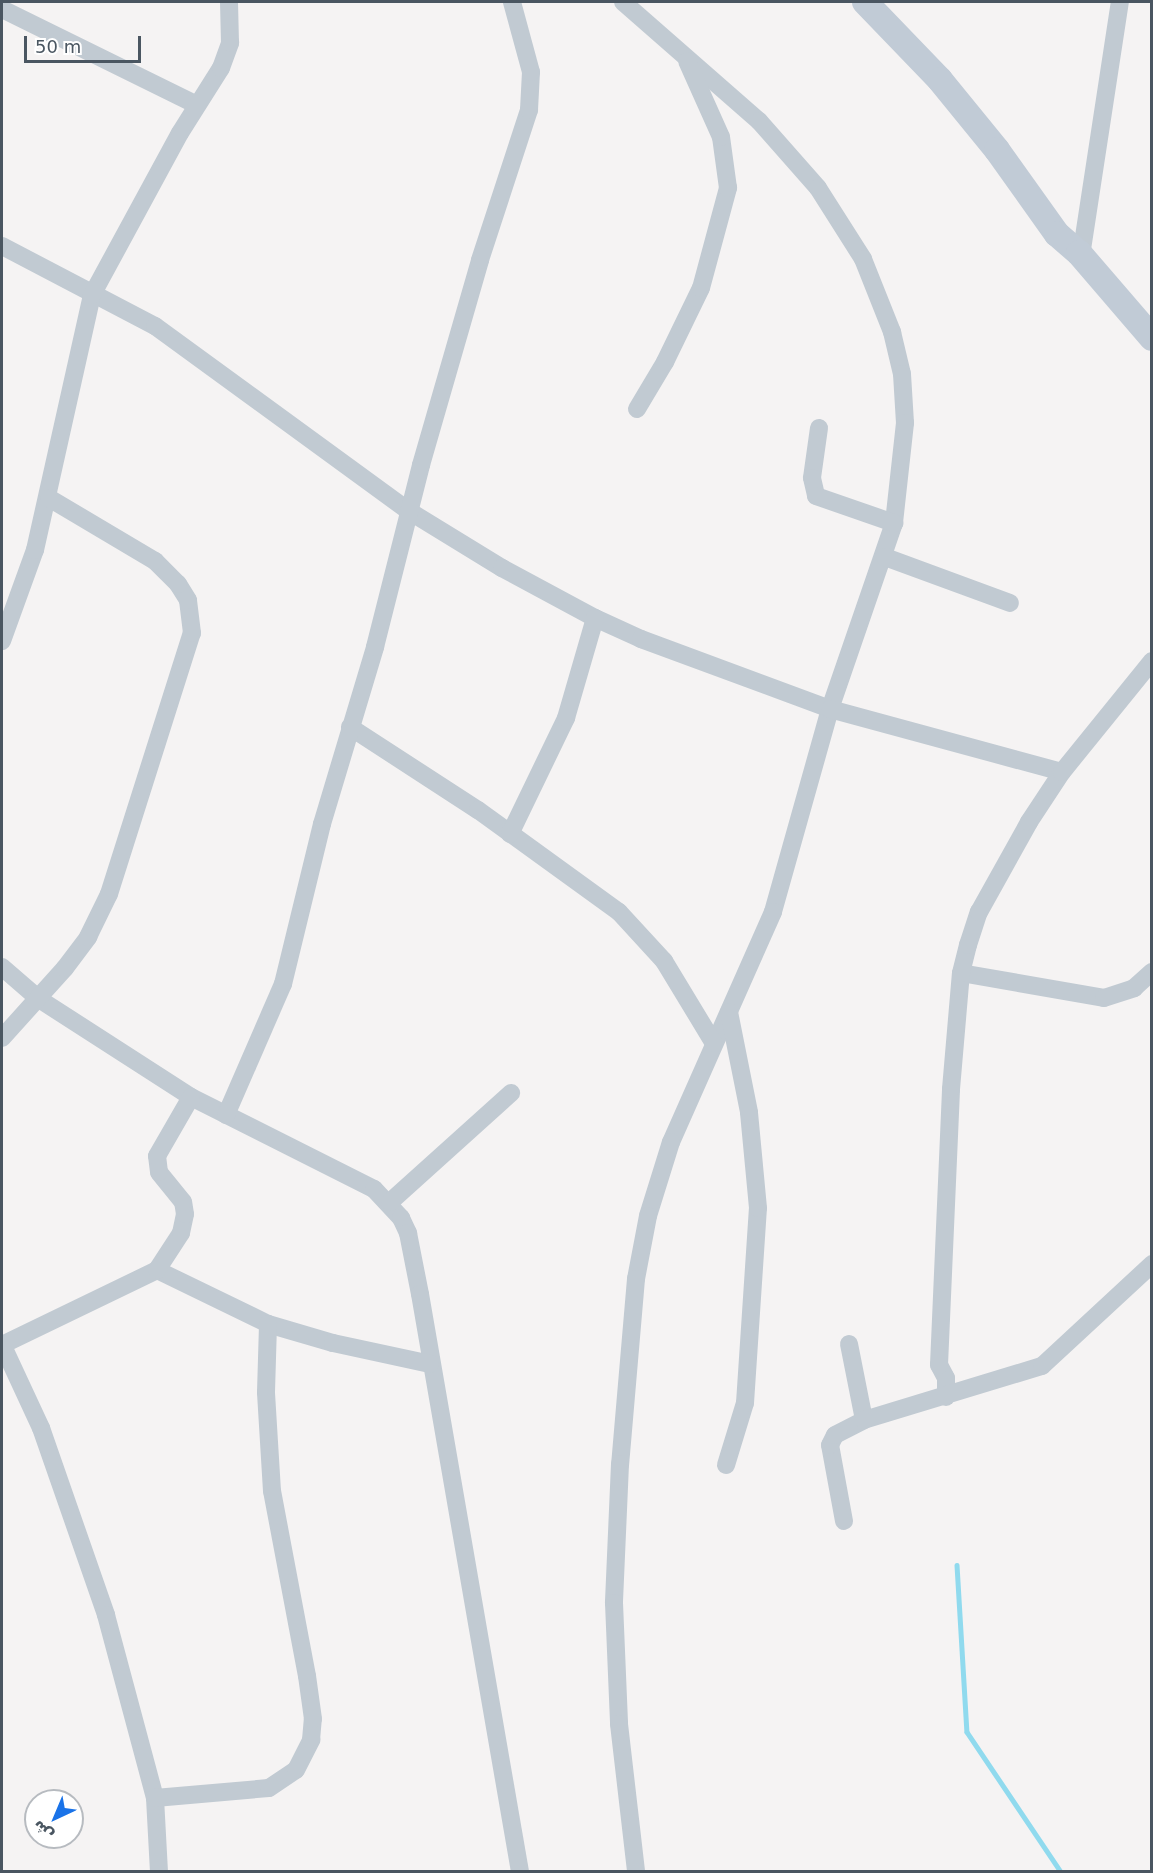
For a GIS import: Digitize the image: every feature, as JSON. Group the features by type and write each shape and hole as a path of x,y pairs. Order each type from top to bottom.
{"street":[{"path":"2,641 35,550 49,498 92,295 197,105 221,68 230,42 229,2"},
{"path":"226,1115 283,984 350,727 375,647 409,511 480,260 529,110 531,72 512,2"},
{"path":"623,2 682,51 759,122 818,188 863,259 892,332 902,374 905,423 894,524 885,557 830,709 773,912 729,1012 713,1042 671,1142 648,1216 636,1279 628,1355 614,1603 619,1724 636,1872"},
{"path":"865,2 940,80 997,150 1057,234 1080,254 1152,338"},
{"path":"886,2 981,105 1034,178 1080,254"},
{"path":"1080,254 1120,2"},
{"path":"2,9 197,105"},
{"path":"637,409 665,362 701,288 728,188 721,137 682,51"},
{"path":"2,246 155,326 203,358 409,511 501,568 594,618 641,639 830,709 1062,772"},
{"path":"819,428 812,478 816,496 894,524"},
{"path":"2,1038 39,999 88,937 109,894 192,633 192,616 178,584 155,561 49,498"},
{"path":"885,557 1010,603"},
{"path":"510,834 566,717 594,618"},
{"path":"946,1397 946,1378 939,1365 951,1089 961,973 979,912 1008,856 1062,772 1152,662"},
{"path":"350,727 510,834 619,912 642,934 698,1012 713,1042"},
{"path":"2,967 39,999 191,1097 345,1174 390,1202 408,1233 519,1871"},
{"path":"961,973 1104,998 1134,988 1152,972"},
{"path":"726,1465 745,1403 758,1208 749,1112 729,1012"},
{"path":"390,1202 511,1093"},
{"path":"159,1872 155,1798 129,1691 76,1526 41,1428 2,1345 156,1270 181,1233 185,1214 183,1202 159,1172 157,1156 191,1097"},
{"path":"844,1521 830,1444 841,1431 864,1420 1042,1366 1152,1264"},
{"path":"156,1270 268,1324 333,1343 430,1364"},
{"path":"155,1798 269,1788 296,1770 311,1740 313,1719 307,1676 272,1491 266,1392 268,1324"},
{"path":"849,1344 864,1420"}],"waterway":[{"path":"957,1565 967,1732 1061,1872"}]}
